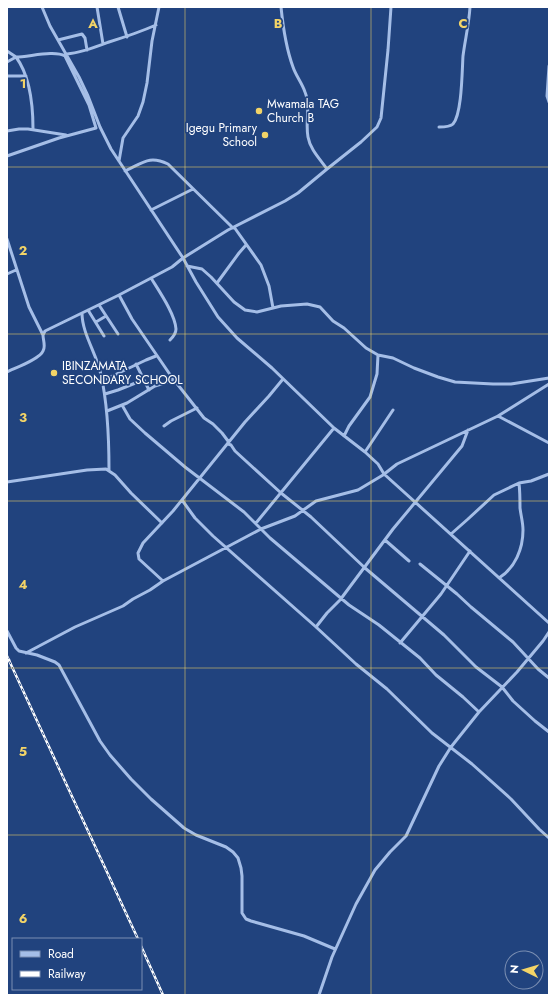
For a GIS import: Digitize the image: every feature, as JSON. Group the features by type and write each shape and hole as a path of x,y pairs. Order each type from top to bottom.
{"street":[{"path":"42,7 46,19 67,54 88,96 104,138 183,258 199,288 218,317 237,338 283,379 334,428 365,452 378,464 384,474 549,623"},
{"path":"98,7 103,44"},
{"path":"118,7 127,37"},
{"path":"119,161 122,138 138,116 143,102 147,83 151,45 159,7"},
{"path":"281,7 282,21 292,65 307,99 308,137 318,156 327,168"},
{"path":"43,335 45,331 119,296 176,264 183,258 234,228 289,199 361,142 377,127 381,118 391,7"},
{"path":"439,127 451,126 457,116 461,93 463,54 470,7"},
{"path":"67,54 87,50 127,37 156,25"},
{"path":"58,40 82,34 85,38 87,50"},
{"path":"7,51 16,57 26,76 33,129"},
{"path":"7,62 16,57 52,54 60,54 65,56 89,105 96,128"},
{"path":"549,66 547,96 549,102"},
{"path":"7,76 26,76"},
{"path":"7,156 100,127"},
{"path":"7,131 22,128 68,136"},
{"path":"126,171 149,160 160,160 168,164 234,228 262,265 274,308"},
{"path":"151,210 193,189"},
{"path":"7,239 32,316 43,335 44,349 43,352 36,358 7,372"},
{"path":"217,284 246,245"},
{"path":"188,266 202,269 234,302 245,310 257,312 274,308 307,304 320,307 333,321 344,328 366,348 378,355 393,358 438,377 455,382 470,384 511,384 549,378"},
{"path":"7,274 16,270"},
{"path":"151,278 168,305 175,326 176,332 170,340"},
{"path":"119,296 156,356 204,418 222,433 228,441 228,444 231,445 235,451 365,568 423,616 476,667 502,687 513,701 534,721 549,732"},
{"path":"98,305 118,334"},
{"path":"88,310 104,336"},
{"path":"82,313 84,327 98,362 105,394 109,470"},
{"path":"96,322 106,316"},
{"path":"344,436 349,426 370,397 377,374 378,355"},
{"path":"102,380 156,356"},
{"path":"136,364 149,390"},
{"path":"162,580 139,559 138,552 143,543 182,500 245,422 283,379"},
{"path":"105,394 144,380"},
{"path":"107,411 122,406 165,382 174,380"},
{"path":"26,652 89,620 123,606 150,590 162,580 261,529 295,516 316,501 358,490 397,464 498,416 549,384"},
{"path":"122,406 134,423 185,467 244,512 270,538 350,605 420,658 436,675 479,712"},
{"path":"164,426 197,408"},
{"path":"365,452 393,410"},
{"path":"498,416 549,443"},
{"path":"256,523 334,428"},
{"path":"316,627 342,598 415,502 462,446 468,430"},
{"path":"7,482 87,470 109,470 162,523"},
{"path":"451,534 494,495 519,483 531,481 549,474"},
{"path":"499,578 508,573 514,564 522,541 523,529 519,483"},
{"path":"182,500 195,518 356,664 387,689 415,718 472,764 505,794 549,838"},
{"path":"385,540 409,561"},
{"path":"400,643 447,586 470,551"},
{"path":"420,564 513,642 528,659 549,678"},
{"path":"7,631 17,650 37,654 59,665 100,741 131,780 184,828 196,835 226,847 233,852 240,862 241,868 241,898 243,916 251,921 304,936 335,949"},
{"path":"319,995 335,949 356,904 375,870 406,836 439,766 451,747 479,712 528,659 549,632"}],"railway":[{"path":"7,656 138,938"},
{"path":"142,948 163,995"}],"place":[{"name":"Mwamala TAG Church B","path":"259,111"},
{"name":"Igegu Primary School","path":"265,135"},
{"name":"IBINZAMATA SECONDARY SCHOOL","path":"54,373"}]}
